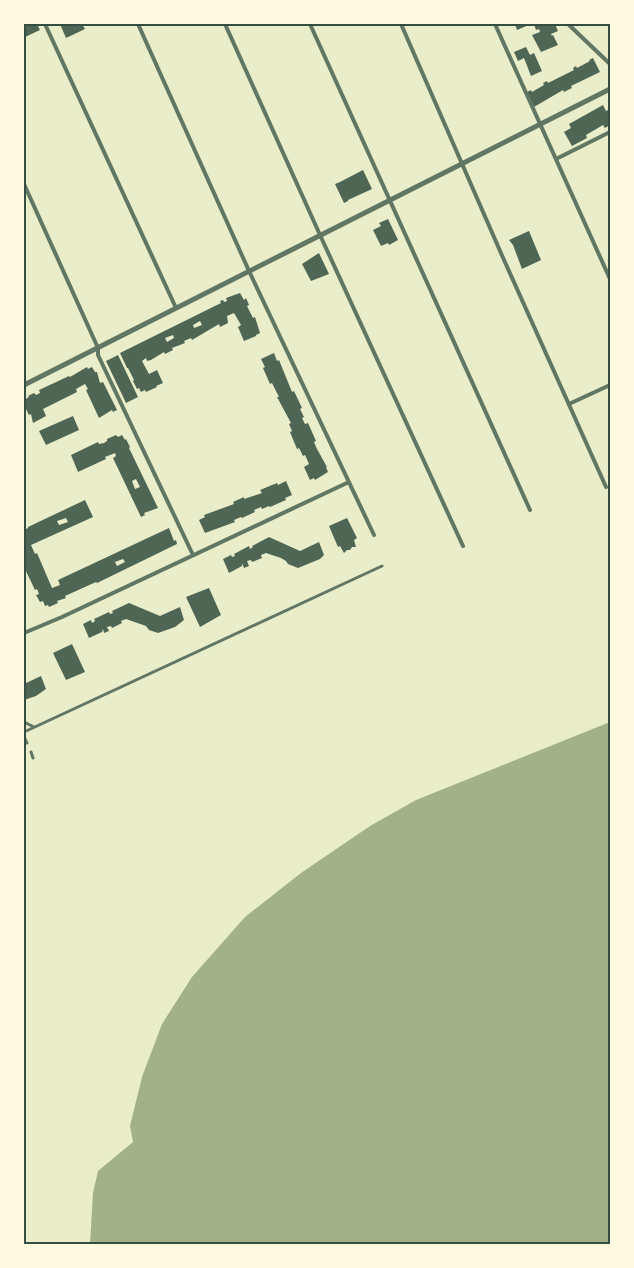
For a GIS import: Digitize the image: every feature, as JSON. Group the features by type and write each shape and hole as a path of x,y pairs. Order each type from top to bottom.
{"street":[{"path":"44,24 176,308"},
{"path":"138,24 249,272 374,535"},
{"path":"225,24 320,236 463,546"},
{"path":"310,24 530,510"},
{"path":"401,24 606,487"},
{"path":"495,24 610,279"},
{"path":"568,24 610,64"},
{"path":"24,386 610,90"},
{"path":"556,159 610,132"},
{"path":"24,184 98,348 98,355 193,555"},
{"path":"569,404 610,385"},
{"path":"24,633 62,617 349,482"},
{"path":"24,732 382,566"},
{"path":"24,722 35,727"},
{"path":"24,737 27,743"},
{"path":"31,752 33,758"}],"shaded area":[{"path":"610,722 610,1244 90,1244 93,1193 98,1171 133,1142 130,1126 142,1077 162,1024 192,977 245,917 301,873 370,826 416,800"}],"building":[{"path":"24,24 37,24 40,30 25,37"},
{"path":"60,24 82,24 85,29 66,38"},
{"path":"515,24 531,24 517,30"},
{"path":"534,24 555,24 558,31 551,34 558,45 541,52 532,35 540,32 539,29 536,30"},
{"path":"526,47 530,55 534,53 542,71 531,76 524,58 518,61 514,52"},
{"path":"593,58 600,72 534,107 527,92 531,90 532,92 544,85 543,83 547,81 548,83 574,70 573,68 576,66 577,68"},
{"path":"603,105 606,111 610,109 610,125 605,128 603,125 586,135 587,138 572,146 564,132 571,128 569,124"},
{"path":"363,170 372,189 344,203 335,184"},
{"path":"388,219 398,240 389,245 388,243 381,246 373,230 381,226 379,223"},
{"path":"529,231 541,260 522,269 513,245 509,240"},
{"path":"319,253 329,274 311,281 302,264"},
{"path":"240,293 244,300 246,298 249,305 247,306 253,318 255,317 260,333 244,341 238,327 241,325 234,313 227,316 228,323 220,327 219,324 192,340 191,338 184,341 185,343 172,348 173,350 165,354 164,352 151,360 147,361 146,358 142,361 149,374 157,370 163,383 146,392 145,390 141,392 139,388 137,389 120,353 221,303 220,301 227,301 226,298","holes":["200,321 202,325 194,328 193,325","173,335 174,338 167,342 165,338"]},
{"path":"274,353 277,361 279,360 292,392 294,391 302,408 300,409 304,417 302,418 305,424 308,423 316,441 314,442 317,449 327,467 328,472 315,480 314,478 310,480 304,467 309,464 305,455 303,456 299,448 297,449 290,432 292,431 289,424 291,423 263,368 265,367 261,359"},
{"path":"118,355 138,397 126,403 106,361"},
{"path":"87,367 88,369 92,367 97,372 100,383 103,382 117,410 113,412 112,410 99,418 85,384 76,389 77,392 43,409 46,416 33,423 31,414 29,415 24,405 26,404 24,400 34,393 36,395 40,393 39,390 70,377"},
{"path":"73,416 79,430 46,445 39,431"},
{"path":"116,435 118,437 122,435 126,439 158,508 144,513 145,515 141,517 113,458 116,456 115,453 78,472 71,455 98,442 99,444 104,443 107,439","holes":["136,479 140,487 135,489 132,481"]},
{"path":"286,481 292,495 285,498 286,500 270,507 262,509 261,507 254,510 255,512 234,520 235,522 205,533 199,520 205,517 204,515 234,504 233,502 244,497 244,499 262,493 260,490"},
{"path":"85,500 93,517 31,545 35,554 37,553 52,588 60,585 58,580 169,528 177,544 97,583 65,596 66,598 57,601 58,603 49,607 48,605 45,606 43,601 40,602 36,595 39,594 37,589 35,590 24,567 24,530","holes":["66,518 68,522 59,525 57,521","123,559 125,562 117,566 115,562"]},
{"path":"347,518 357,538 354,540 356,547 352,547 344,553 340,546 338,547 329,526"},
{"path":"269,537 300,551 319,542 324,555 320,559 298,568 288,564 281,558 266,553 261,555 262,558 252,562 251,560 247,561 249,566 244,568 242,563 242,566 229,573 223,559 231,555 232,557 235,556 234,554 249,546 250,549"},
{"path":"209,588 221,615 200,627 186,597"},
{"path":"129,603 160,616 180,607 184,620 175,627 158,633 149,630 146,626 126,619 112,628 111,626 107,627 109,631 104,633 103,629 102,632 89,638 83,624 91,620 92,623 95,621 94,619 109,612 110,614 113,613 112,611"},
{"path":"72,644 85,672 66,680 53,653"},
{"path":"41,676 46,689 36,696 24,700 24,684"}]}
